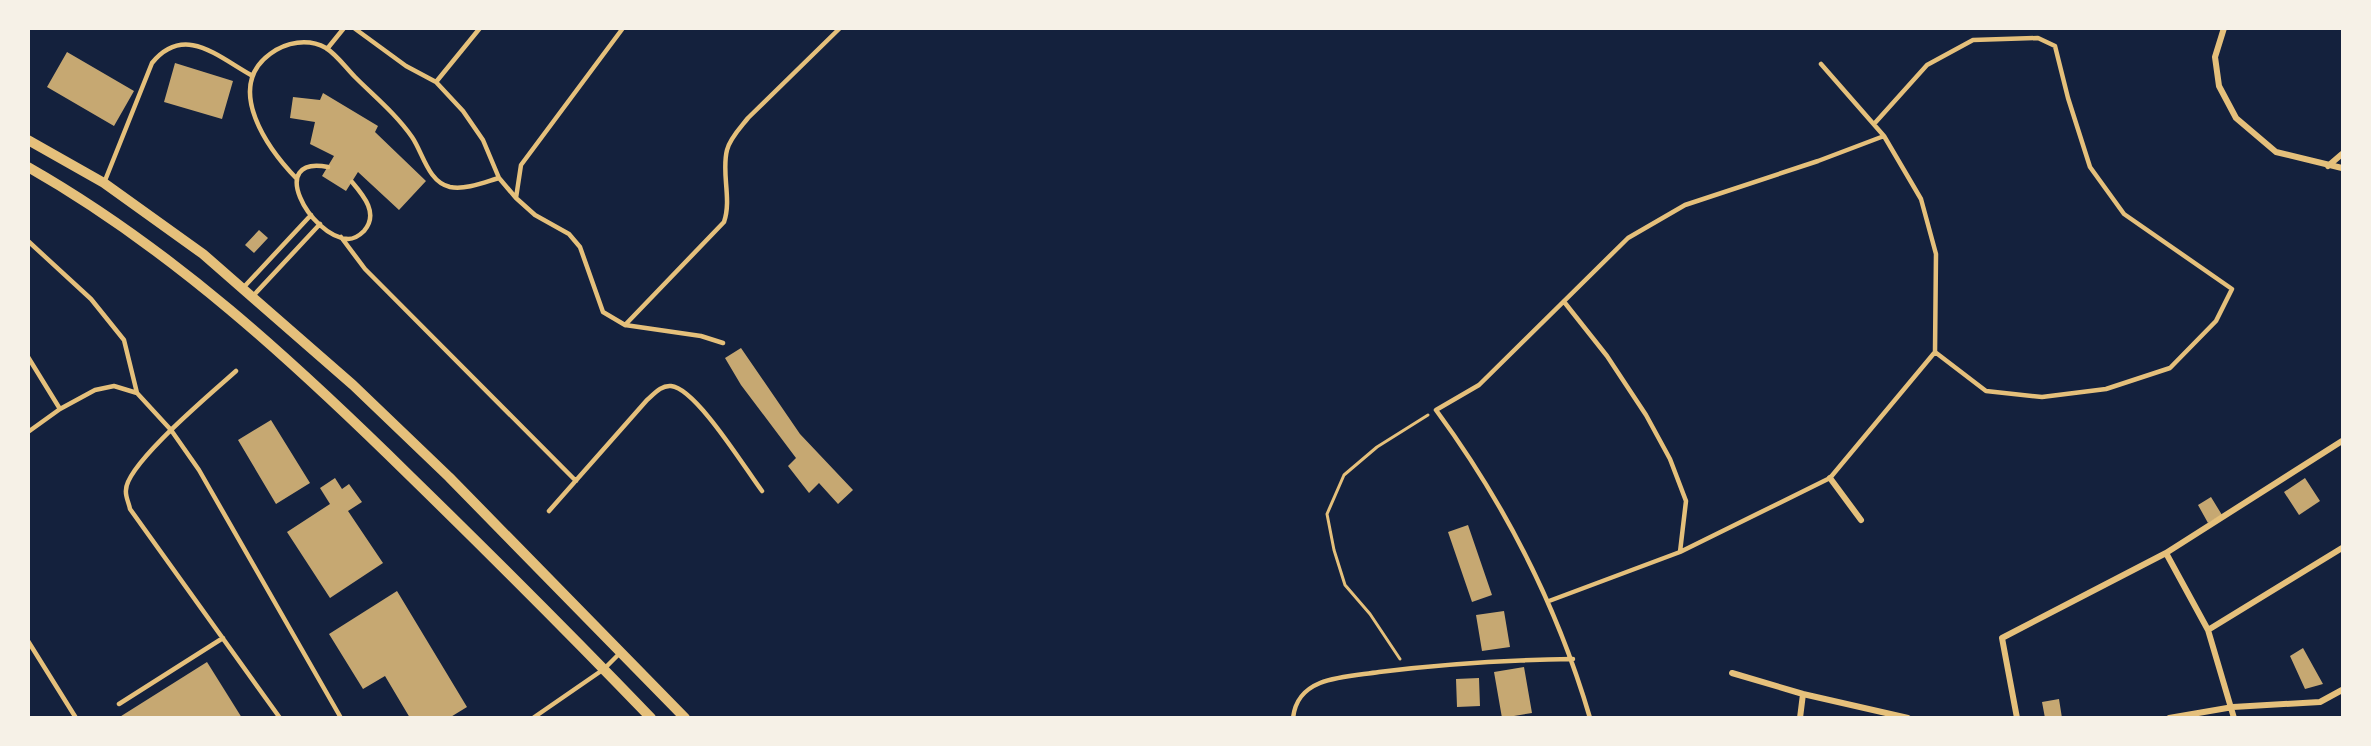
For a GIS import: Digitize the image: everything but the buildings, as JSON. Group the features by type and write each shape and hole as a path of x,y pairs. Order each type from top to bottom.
{"street":[{"path":"2224,28 2215,57 2219,86 2236,118 2276,152 2343,168"},
{"path":"28,140 104,183 202,254 253,296 353,385 449,477 685,717"},
{"path":"2328,166 2343,154"},
{"path":"28,167 75,193 148,245 237,315 338,405 651,717"},
{"path":"2017,717 2002,638 2166,553 2343,441"},
{"path":"1830,477 1861,520"},
{"path":"2208,630 2343,548"},
{"path":"2166,553 2208,630 2233,707 2234,717"},
{"path":"1732,673 1803,694 1908,717"},
{"path":"2169,717 2233,707 2320,702 2343,690"},
{"path":"1800,717 1803,694"}],"lane":[{"path":"327,49 344,28"},
{"path":"354,28 406,66 436,82 463,111 483,140 499,178 516,198 535,215 569,234 585,257 603,312 625,325 701,336 723,343"},
{"path":"436,82 480,28"},
{"path":"516,198 521,165 623,28"},
{"path":"625,325 724,222 727,211 727,151 735,134 748,118 815,56 840,28"},
{"path":"1874,124 1927,64 1973,40 2038,38 2055,46 2068,99 2090,167 2124,214 2232,289 2216,321 2170,368 2106,389 2042,397 1986,391 1935,352"},
{"path":"499,178 475,185 450,187 437,180 413,138 395,114 327,49 297,42 279,48 265,57 251,75 251,98 261,131 297,179 298,198 311,215 341,237 364,269 576,481"},
{"path":"104,183 152,63 162,51 173,45 188,43 251,75"},
{"path":"1549,601 1680,552 1830,477 1935,352 1936,254 1921,199 1884,136 1821,64"},
{"path":"1590,717 1573,659 1549,601 1508,518 1471,458 1436,410 1479,385 1565,303 1628,238 1685,205 1818,161 1884,136"},
{"path":"297,179 310,167 317,165 328,167"},
{"path":"341,237 355,238 370,223 371,212 367,202 352,182"},
{"path":"243,288 311,215"},
{"path":"253,296 321,224"},
{"path":"28,241 91,299 124,340 137,393 171,429 199,470 341,717"},
{"path":"1565,303 1607,356 1646,415 1670,459 1686,501 1680,552"},
{"path":"28,357 60,409"},
{"path":"236,371 171,429 131,476 125,490 130,508 280,717"},
{"path":"549,511 647,399 659,388 671,385 687,393 704,411 762,491"},
{"path":"28,432 60,409 96,390 114,386 137,393"},
{"path":"119,704 223,638"},
{"path":"28,641 76,717"},
{"path":"533,717 604,669 621,652"},
{"path":"1293,717 1295,705 1302,694 1319,683 1342,677 1404,669 1573,659"}],"path":[{"path":"1404,669 1398,655 1370,614 1345,585 1334,549 1328,514 1344,475 1377,447 1436,410"}]}
